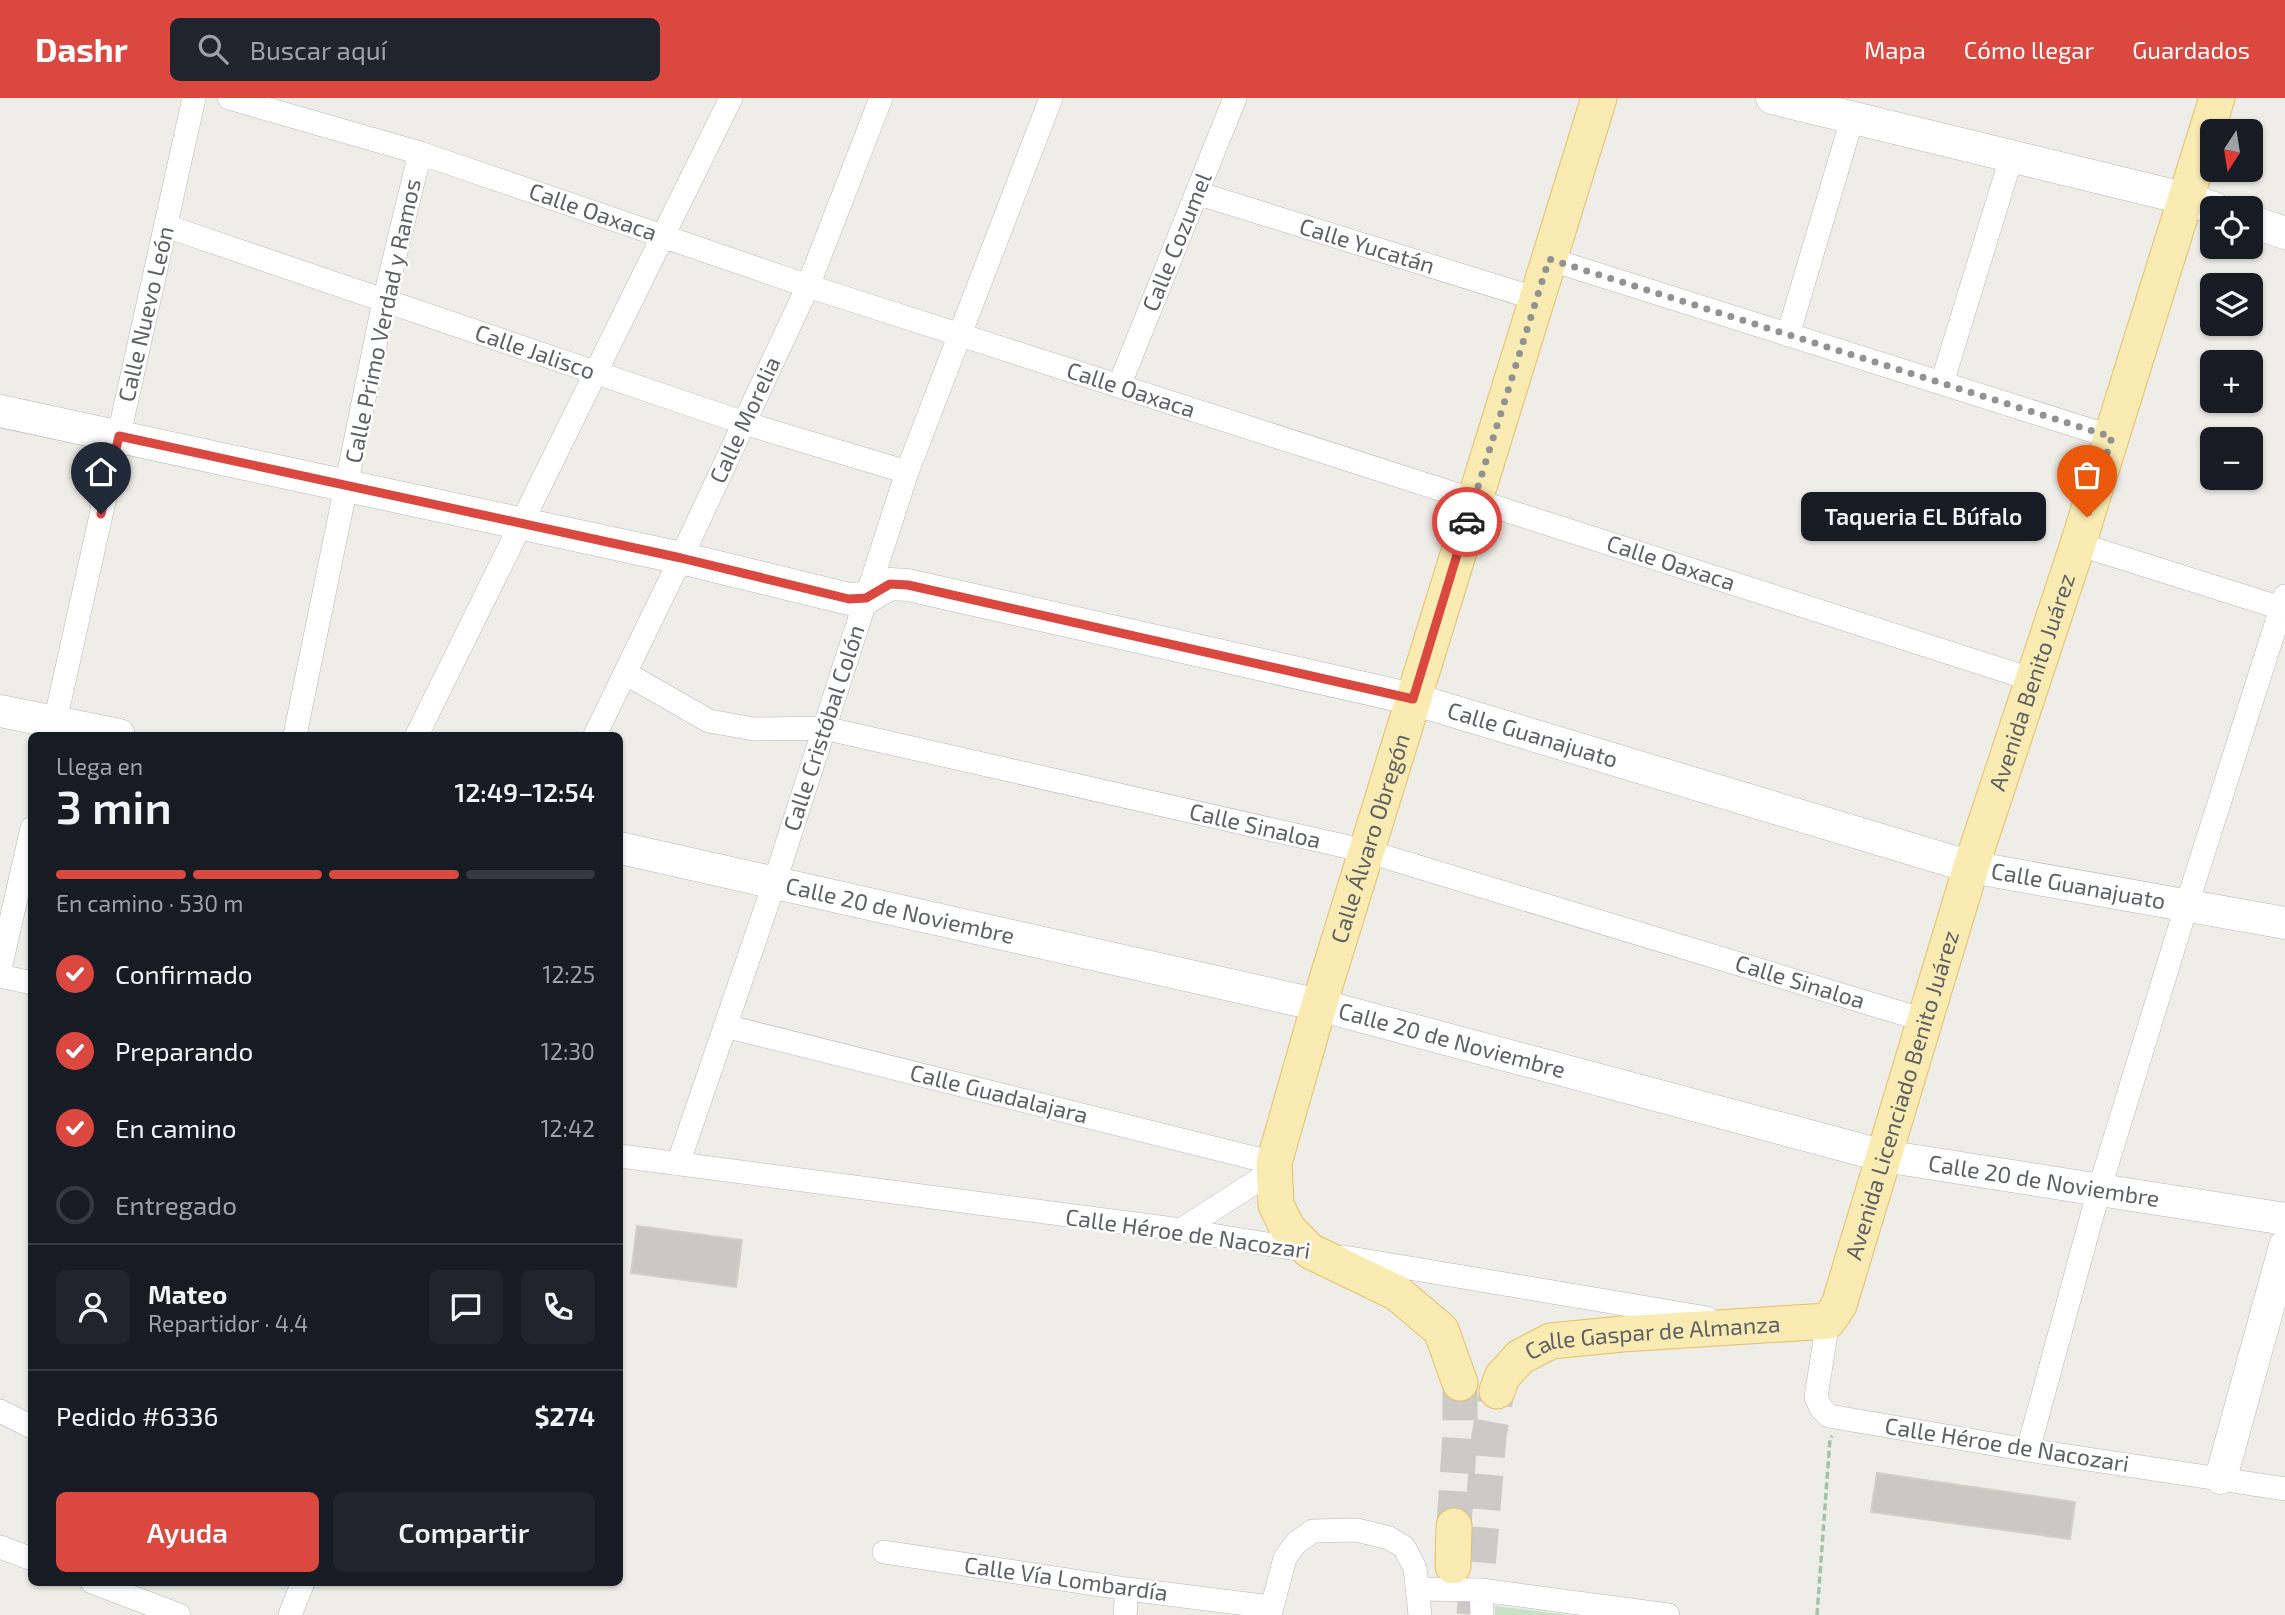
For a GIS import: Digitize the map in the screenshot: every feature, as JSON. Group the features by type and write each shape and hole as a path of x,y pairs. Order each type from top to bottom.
{"main road":[{"name":"Calle Álvaro Obregón","path":"1310,1251 1288,1229 1276,1205 1274,1166 1318,1004 1599,98"},
{"name":"Avenida Benito Juárez","path":"2202,196 2217,98"},
{"name":"Avenida Benito Juárez","path":"1971,867 2112,437 2200,206"},
{"name":"Avenida Licenciado Benito Juárez","path":"1828,1321 1839,1305 1971,867"},
{"path":"1310,1251 1397,1293 1441,1330 1460,1383"},
{"name":"Calle Gaspar de Almanza","path":"1497,1391 1502,1377 1520,1357 1551,1341 1828,1321"},
{"path":"1453,1566 1454,1526"}],"street":[{"name":"Calle Nuevo León","path":"54,729 194,98"},
{"name":"Calle Oaxaca","path":"229,98 419,153 808,286 2034,680"},
{"path":"419,732 731,98"},
{"name":"Calle Morelia","path":"596,732 808,286 881,98"},
{"name":"Calle Cristóbal Colón","path":"678,1164 774,884 907,472 1051,98"},
{"name":"Calle Cozumel","path":"1119,386 1235,98"},
{"path":"1772,98 2200,203"},
{"path":"1788,335 1853,116"},
{"name":"Calle Primo Verdad y Ramos","path":"296,732 384,301 419,153"},
{"path":"1942,383 2012,155"},
{"name":"Calle Yucatán","path":"1197,193 1537,299"},
{"path":"2263,225 2285,233"},
{"name":"Calle Jalisco","path":"166,226 744,423 907,472"},
{"path":"1549,259 2112,437"},
{"name":"Calle Guanajuato","path":"0,411 681,558 849,599 866,598 890,584 908,585 1413,699 1971,867 2285,923"},
{"path":"2028,1450 2099,1190 2283,602 2078,544"},
{"name":"Calle Sinaloa","path":"625,673 709,720 754,729 824,728 1366,851 1924,1020"},
{"path":"0,711 54,729 86,732"},
{"path":"0,969 28,846"},
{"name":"Calle 20 de Noviembre","path":"623,849 1318,1004 1884,1156 2285,1219"},
{"path":"0,976 28,982"},
{"name":"Calle Guadalajara","path":"725,1026 1274,1166"},
{"name":"Calle Héroe de Nacozari","path":"623,1156 1181,1230 1754,1326"},
{"path":"1181,1230 1274,1166"},
{"path":"2221,1478 2285,1246"},
{"name":"Calle Héroe de Nacozari","path":"1828,1321 1816,1397 1829,1416 2028,1450 2285,1489"},
{"path":"0,1412 28,1425"},
{"name":"Calle Vía Lombardía","path":"884,1552 1270,1611 1285,1558 1296,1543 1312,1531 1357,1531 1389,1538 1404,1547 1415,1568 1419,1589"},
{"path":"0,1547 28,1558"},
{"path":"103,1586 179,1615"},
{"path":"290,1615 301,1586"},
{"path":"1125,1615 1127,1589"},
{"path":"1420,1615 1419,1589 1481,1590 1668,1615"},
{"path":"1481,1590 1482,1615"}],"path":[{"path":"1816,1615 1830,1439"}],"green space":[{"path":"1495,1606 1570,1615 1495,1615"}],"building":[{"path":"637,1226 742,1240 736,1287 631,1273"},
{"path":"1877,1473 2075,1502 2070,1539 1871,1512"}],"tunnel":[{"path":"1454,1526 1460,1383"},
{"path":"1474,1615 1489,1436 1497,1391"}],"way so far":[{"path":"1467,522 1549,259 2112,437 2087,517"}],"place":[{"name":"Taqueria EL Búfalo","path":"2087,517"}],"route":[{"path":"101,514 119,436 681,558 849,599 866,598 890,584 908,585 1413,699 1467,522"}]}
